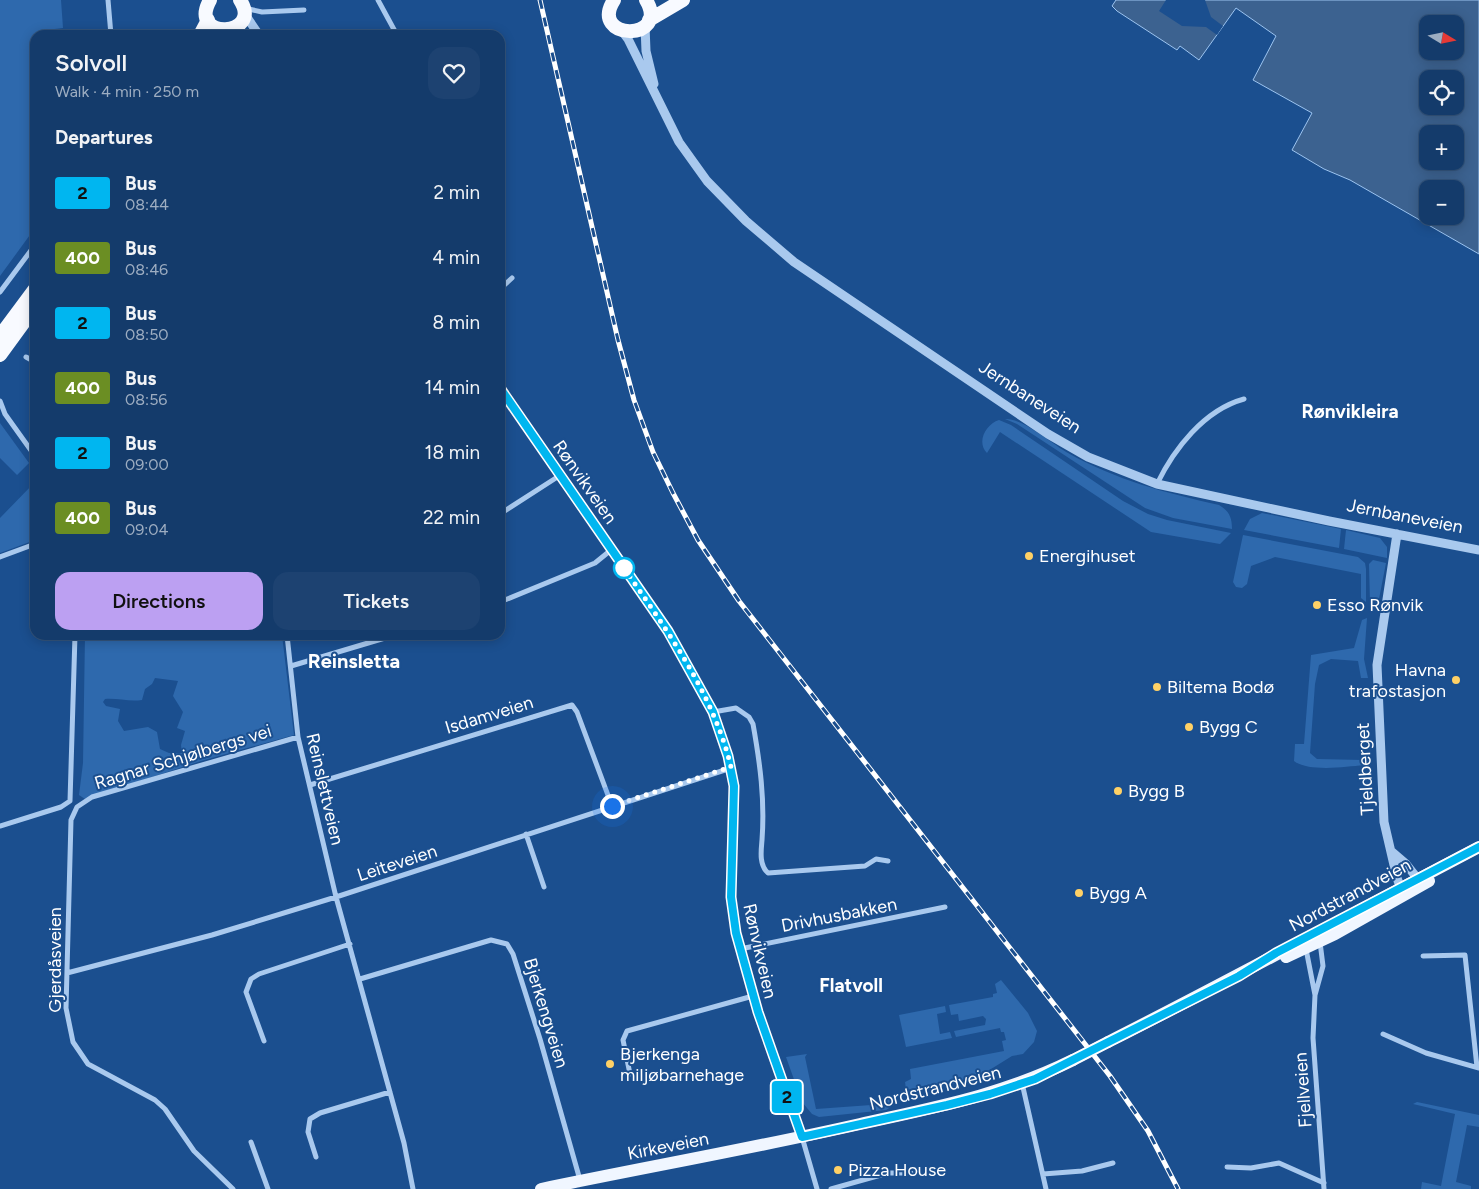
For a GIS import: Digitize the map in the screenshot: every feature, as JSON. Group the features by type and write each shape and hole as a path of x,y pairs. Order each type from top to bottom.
{"highway":[{"name":"Jernbaneveien","path":"613,0 610,17 614,26 622,31"},
{"name":"Jernbaneveien","path":"646,0 650,7 647,23"},
{"path":"622,31 632,33 683,0"},
{"path":"203,30 208,20 207,2"},
{"path":"234,30 238,26 242,5"},
{"path":"208,20 215,28 221,30"},
{"path":"0,336 30,296"},
{"path":"0,355 30,314"}],"main road":[{"name":"Nordstrandveien","path":"802,1137 947,1105 1022,1083 1073,1060 1239,976 1312,943 1479,848"},
{"name":"Kirkeveien","path":"541,1189 802,1137"}],"street":[{"path":"108,0 111,30"},
{"path":"378,0 394,30"},
{"path":"242,5 262,12 304,10"},
{"path":"242,5 256,30"},
{"name":"Jernbaneveien","path":"647,23 646,51 660,101"},
{"name":"Jernbaneveien","path":"622,31 660,101 679,142 707,181 746,221 794,262 1048,434 1088,457 1157,484 1479,550"},
{"path":"0,292 30,252"},
{"path":"505,284 512,278"},
{"path":"26,356 30,359"},
{"name":"Rønvikveien","path":"505,395 668,631 713,712 731,767 735,801 731,897 740,950 753,996 818,1189"},
{"path":"1157,484 1175,452 1201,424 1230,403 1244,399"},
{"path":"0,401 5,414 30,449"},
{"path":"0,411 5,414"},
{"path":"505,511 559,476"},
{"name":"Tjeldberget","path":"1397,534 1377,665 1382,806 1384,822 1402,892"},
{"path":"0,557 30,546"},
{"path":"505,600 595,563 611,550"},
{"path":"0,826 61,807 70,802 75,640"},
{"name":"Reinslettveien","path":"287,640 298,737 336,897 404,1143 413,1189"},
{"path":"290,666 378,640"},
{"name":"Isdamveien","path":"310,785 572,705 577,712 612,806"},
{"path":"713,712 736,708 749,717 753,724 763,785 761,853 763,868 768,873 865,866 876,860 888,861"},
{"name":"Ragnar Schjølbergs vei","path":"77,807 92,797 298,737"},
{"name":"Leiteveien","path":"67,973 212,935 336,897 731,767"},
{"name":"Gjerdåsveien","path":"77,807 71,820 66,1008 73,1042 83,1059 100,1072 155,1100 165,1109 194,1151 233,1189"},
{"path":"526,834 544,887"},
{"path":"1392,852 1420,882"},
{"name":"Drivhusbakken","path":"740,950 945,908"},
{"name":"Bjerkengveien","path":"360,979 491,940 507,944 513,954 540,1039 580,1181"},
{"name":"Fjellveien","path":"1312,943 1315,995 1314,1038 1324,1186"},
{"name":"Fjellveien","path":"1312,943 1323,966 1315,995"},
{"path":"264,1041 246,992 251,979 259,974 350,944"},
{"path":"1383,1034 1426,1053 1478,1067 1465,955 1422,956"},
{"path":"630,1074 622,1040 627,1031 753,996"},
{"path":"1022,1083 1046,1189"},
{"path":"316,1157 308,1132 310,1119 320,1113 390,1092"},
{"path":"251,1142 268,1189"},
{"path":"1043,1174 1082,1171 1113,1163"},
{"name":"Fjellveien","path":"1227,1167 1251,1168 1279,1163 1324,1186"},
{"path":"831,1189 888,1173 911,1173"}],"shaded area":[{"path":"0,0 61,0 63,28 30,30 30,235 0,276"},
{"path":"1116,0 1479,0 1479,254 1428,225 1464,225 1464,180 1419,180 1419,220 1350,180 1324,169 1292,150 1312,113 1253,80 1276,36 1236,8 1199,60 1180,46 1177,50 1112,6"},
{"path":"1005,419 1029,427 1068,453 1104,471 1180,496 1219,505 1229,515 1232,529 1173,518 1145,508 1017,424"},
{"path":"999,420 1011,425 1123,501 1148,514 1167,520 1231,533 1220,544 1151,532 1000,432 987,453 982,444 984,434 990,425"},
{"path":"0,423 29,463 17,475 0,458"},
{"path":"30,487 30,542 0,553 0,518"},
{"path":"1262,513 1341,529 1339,548 1244,530 1250,519"},
{"path":"1346,530 1380,538 1387,547 1387,558 1344,549"},
{"path":"1243,535 1358,557 1365,563 1366,602 1361,598 1361,574 1275,557 1251,566 1247,584 1242,588 1236,587 1233,582"},
{"path":"1373,560 1386,563 1379,599 1370,603 1369,564"},
{"path":"1367,618 1364,659 1368,678 1361,678 1358,661 1331,659 1319,665 1315,684 1310,753 1317,759 1363,760 1363,765 1318,768 1300,764 1294,761 1295,744 1304,744 1311,655 1354,648 1362,620"},
{"path":"85,640 283,640 294,735 201,761 85,799 79,795 83,763","holes":["155,678 178,681 173,696 183,712 177,728 185,731 181,745 182,753 169,753 160,749 157,732 148,727 124,731 118,721 120,709 106,706 103,702 105,699 142,700 145,689 152,684"]},
{"path":"1001,980 1028,1013 1037,1031 1034,1042 1023,1054 1012,1056 967,1084 937,1084 906,1090 905,1082 911,1079 910,1069 1004,1051 1002,1041 1006,1040 1004,1032 1001,1032 1000,1028 956,1037 954,1031 985,1025 986,1019 983,1016 959,1021 958,1014 951,1015 949,1005 993,997 993,994 997,993 995,984"},
{"path":"945,1006 946,1012 937,1014 940,1034 950,1032 952,1038 906,1047 899,1015"},
{"path":"807,1054 805,1057 816,1109 885,1104 885,1099 893,1098 894,1105 886,1110 819,1117 812,1114 802,1102 786,1057"},
{"path":"1417,1102 1479,1115 1479,1127 1467,1125 1456,1182 1471,1186 1471,1189 1421,1189 1422,1182 1441,1186 1455,1114 1413,1104"}],"pier":[{"path":"1166,0 1205,0 1211,17 1223,26 1217,35 1206,27 1182,26 1159,11"}],"railway":[{"path":"540,0 618,340 634,400 653,452 698,540 739,601 1110,1076 1148,1131 1178,1189"}],"bus line":[{"name":"2","path":"505,395 668,631 713,712 728,756 734,786 731,897 736,933 758,1012 802,1137 947,1105 990,1094 1035,1079 1239,976 1276,953 1331,926 1479,847"}],"place":[{"name":"Energihuset","path":"1029,556"},
{"name":"Esso Rønvik","path":"1317,605"},
{"name":"Havna trafostasjon","path":"1456,680"},
{"name":"Biltema Bodø","path":"1157,687"},
{"name":"Bygg C","path":"1189,727"},
{"name":"Bygg B","path":"1118,791"},
{"name":"Bygg A","path":"1079,893"},
{"name":"Bjerkenga miljøbarnehage","path":"610,1064"},
{"name":"Pizza House","path":"838,1170"}],"district":[{"name":"Rønvikleira","path":"1350,411"},
{"name":"Reinsletta","path":"354,661"},
{"name":"Flatvoll","path":"851,985"}],"route":[{"path":"612,806 731,767 713,712 668,631 622,565 624,568"}]}
